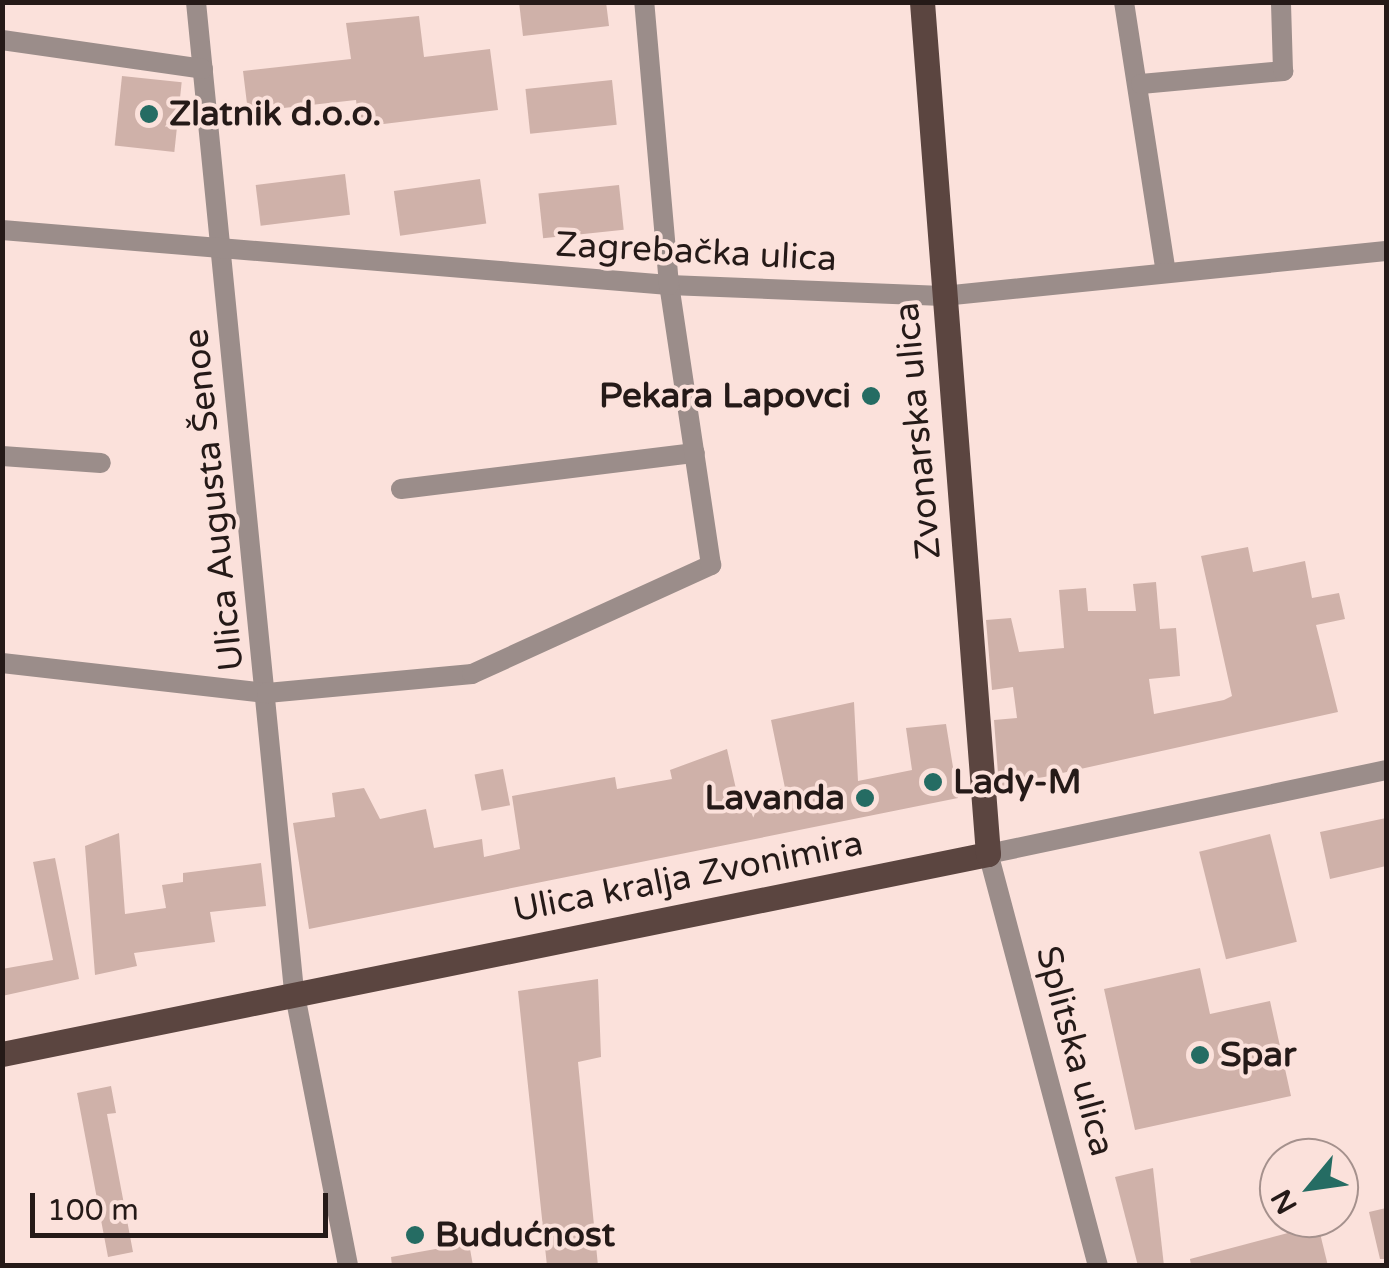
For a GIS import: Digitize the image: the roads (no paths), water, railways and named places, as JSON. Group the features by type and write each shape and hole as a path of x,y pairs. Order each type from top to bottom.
{"main road":[{"name":"Zvonarska ulica","path":"922,2 988,854"},
{"name":"Ulica kralja Zvonimira","path":"2,1054 294,990 988,854"}],"street":[{"name":"Ulica Augusta Šenoe","path":"196,2 294,990 348,1266"},
{"path":"2,663 266,692 472,674 711,565 670,285 644,2"},
{"path":"1124,2 1141,84 1166,273"},
{"path":"1141,84 1283,72 1281,2"},
{"path":"2,40 203,70"},
{"name":"Zagrebačka ulica","path":"2,230 222,253 670,285 942,296 1386,251"},
{"path":"402,489 695,453"},
{"path":"2,456 102,463"},
{"name":"Ulica kralja Zvonimira","path":"988,854 1386,770"},
{"name":"Splitska ulica","path":"988,854 1098,1266"}],"place":[{"name":"Zlatnik d.o.o.","path":"149,114"},
{"name":"Pekara Lapovci","path":"871,396"},
{"name":"Lady-M","path":"933,782"},
{"name":"Lavanda","path":"865,798"},
{"name":"Spar","path":"1200,1055"},
{"name":"Budućnost","path":"415,1235"}]}
